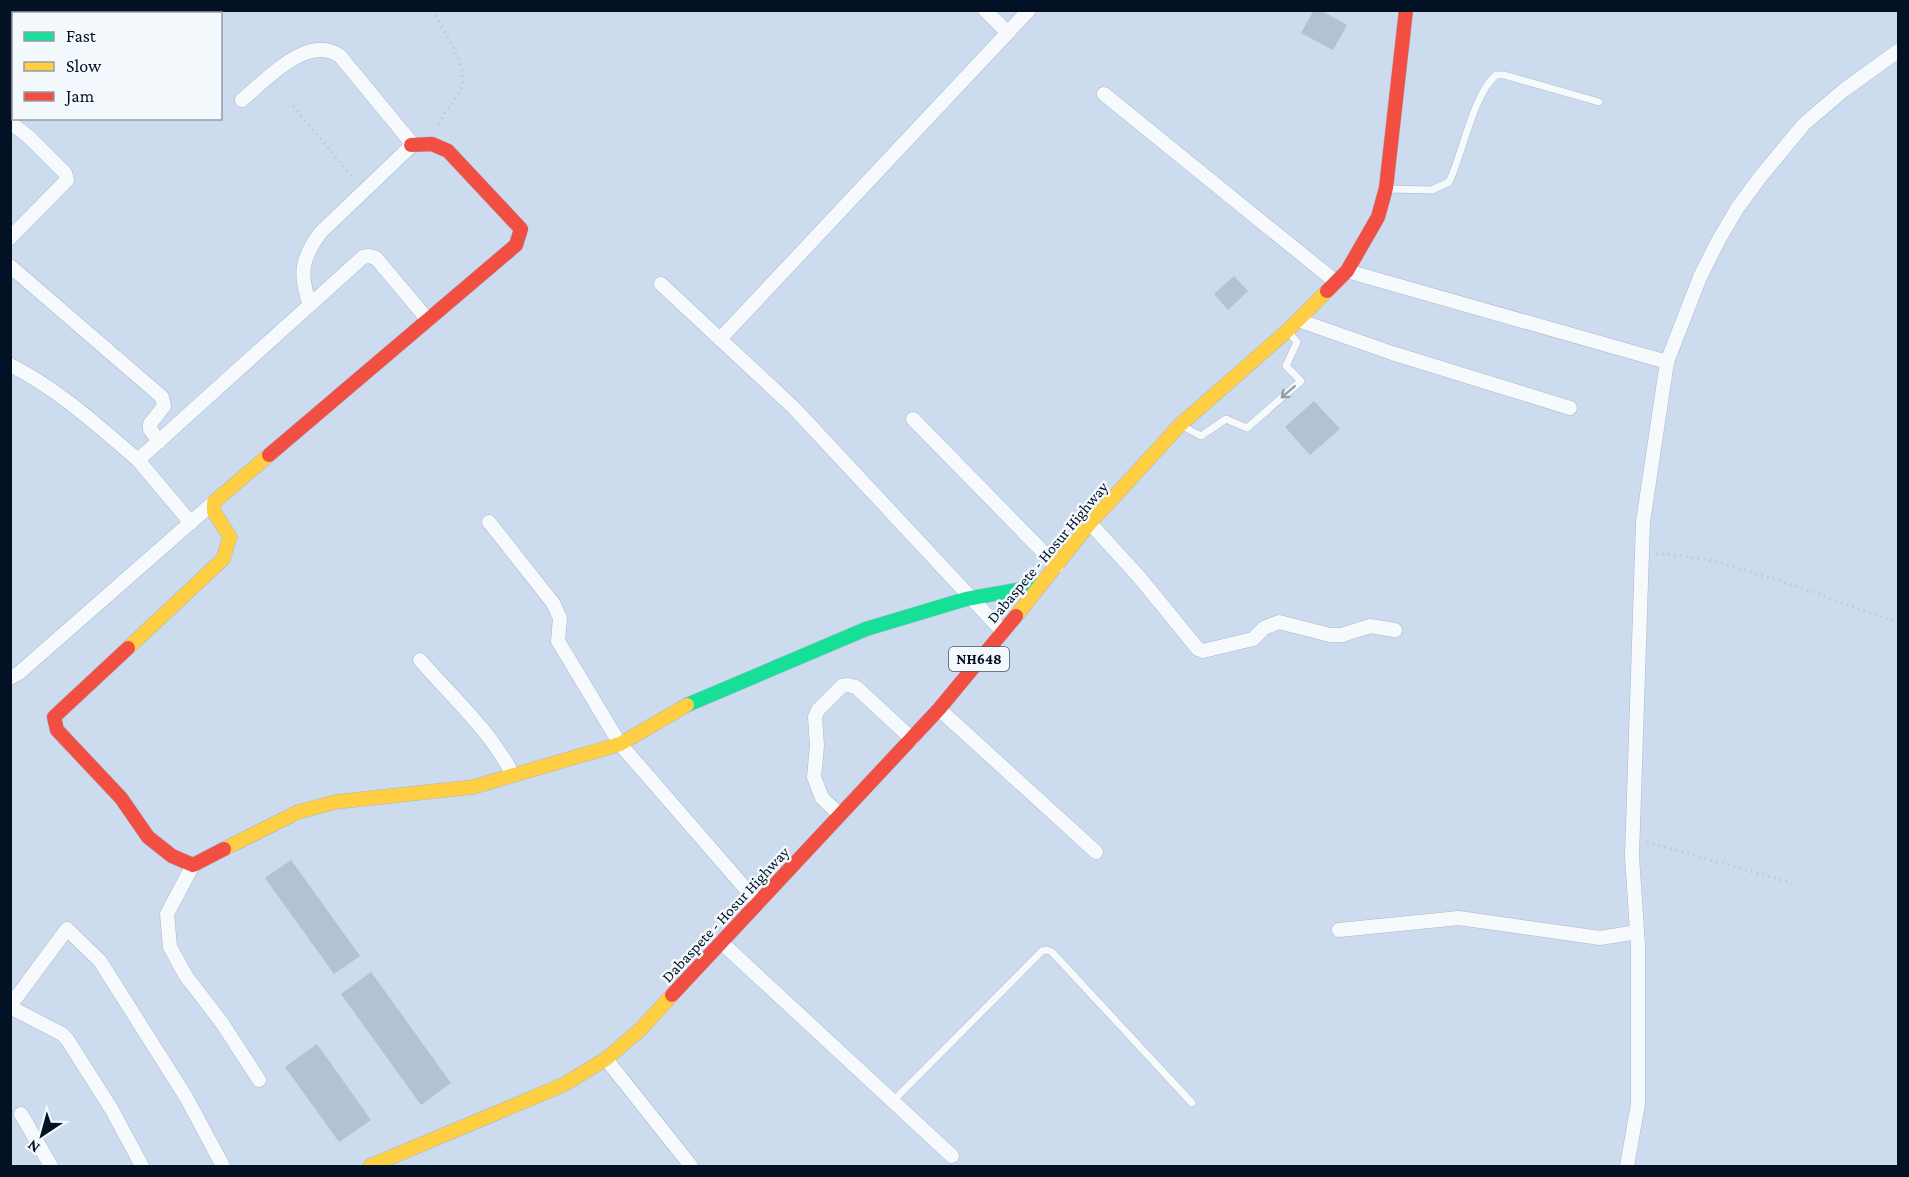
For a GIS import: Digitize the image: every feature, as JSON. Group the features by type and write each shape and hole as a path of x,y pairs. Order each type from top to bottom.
{"main road":[{"name":"Dabaspete - Hosur Highway","path":"370,1167 563,1085 606,1059 641,1029 939,709 1090,523 1180,425 1287,331 1347,271 1378,217 1386,188 1406,10"},
{"path":"411,145 432,144 448,151 520,229 520,237 516,245 214,502 214,512 230,537 223,559 54,717 57,730 61,735 121,798 148,837 172,856 193,865 298,812 335,802 474,787 620,744 681,708 866,629 966,599 1039,586"}],"street":[{"path":"985,10 1008,33"},
{"path":"720,339 1029,10"},
{"path":"242,100 297,55 322,49 331,50 340,56 410,141 411,145 313,242 304,261 302,285 310,305"},
{"path":"1627,1167 1638,1104 1638,946 1633,838 1643,522 1667,362 1700,278 1718,241 1738,207 1761,176 1804,124 1844,90 1899,51"},
{"path":"1104,94 1336,282"},
{"path":"10,122 30,138 65,173 67,180 10,238"},
{"path":"138,460 363,257 376,258 428,320"},
{"path":"10,266 162,398 164,406 150,424 150,429 159,442"},
{"path":"1347,271 1667,362"},
{"path":"661,284 794,408 1002,631"},
{"path":"1298,320 1403,356 1570,408"},
{"path":"10,365 38,379 138,460 191,523"},
{"path":"913,419 1057,566"},
{"path":"10,678 19,673 214,502"},
{"path":"489,522 554,603 560,618 558,641 620,744 758,903"},
{"path":"1090,523 1203,651 1253,639 1264,628 1279,622 1330,635 1342,635 1370,626 1395,630"},
{"path":"420,660 453,698 481,725 501,752 513,775"},
{"path":"839,814 822,798 813,777 817,746 815,717 818,710 842,686 856,687 912,739"},
{"path":"939,709 1096,852"},
{"path":"193,865 167,914 170,946 186,976 222,1023 259,1080"},
{"path":"1339,930 1459,918 1600,938 1637,932"},
{"path":"142,1167 112,1110 67,1039 62,1034 10,1006 67,929 99,960 186,1097 223,1167"},
{"path":"721,942 952,1156"},
{"path":"606,1059 692,1167"},
{"path":"21,1114 51,1167"}],"lane":[{"path":"1386,188 1432,190 1449,182 1476,109 1490,80 1496,75 1504,75 1599,102"},
{"path":"1180,425 1201,436 1226,419 1247,428 1301,381 1286,366 1297,342 1287,331"},
{"path":"893,1101 1042,951 1047,950 1052,952 1192,1103"}],"path":[{"path":"432,144 439,123 460,89 463,78 462,66 433,10"},
{"path":"293,106 364,191"},
{"path":"1642,553 1670,554 1725,564 1899,623"},
{"path":"1633,838 1792,883"}],"building":[{"path":"1314,10 1320,10 1347,25 1333,50 1301,33"},
{"path":"1234,276 1248,291 1228,310 1214,294"},
{"path":"1314,401 1340,429 1310,455 1285,427"},
{"path":"291,860 360,956 334,974 265,878"},
{"path":"371,972 451,1083 421,1105 341,994"},
{"path":"317,1044 371,1120 339,1142 285,1067"}],"traffic: fast":[{"path":"687,705 866,629 966,599 1039,586"}],"traffic: slow":[{"path":"1016,616 1090,523 1180,425 1287,331 1327,291"},
{"path":"128,648 223,559 230,537 214,512 214,502 269,455"},
{"path":"224,849 298,812 335,802 473,787 620,744 687,705"},
{"path":"370,1166 563,1085 606,1059 641,1029 672,995"}],"traffic: jam":[{"path":"1327,291 1347,271 1378,217 1386,188 1406,10"},
{"path":"269,455 516,245 521,229 448,151 432,144 411,145"},
{"path":"672,995 939,709 1016,616"},
{"path":"128,648 54,717 57,730 121,798 148,837 172,856 193,865 224,849"}]}
